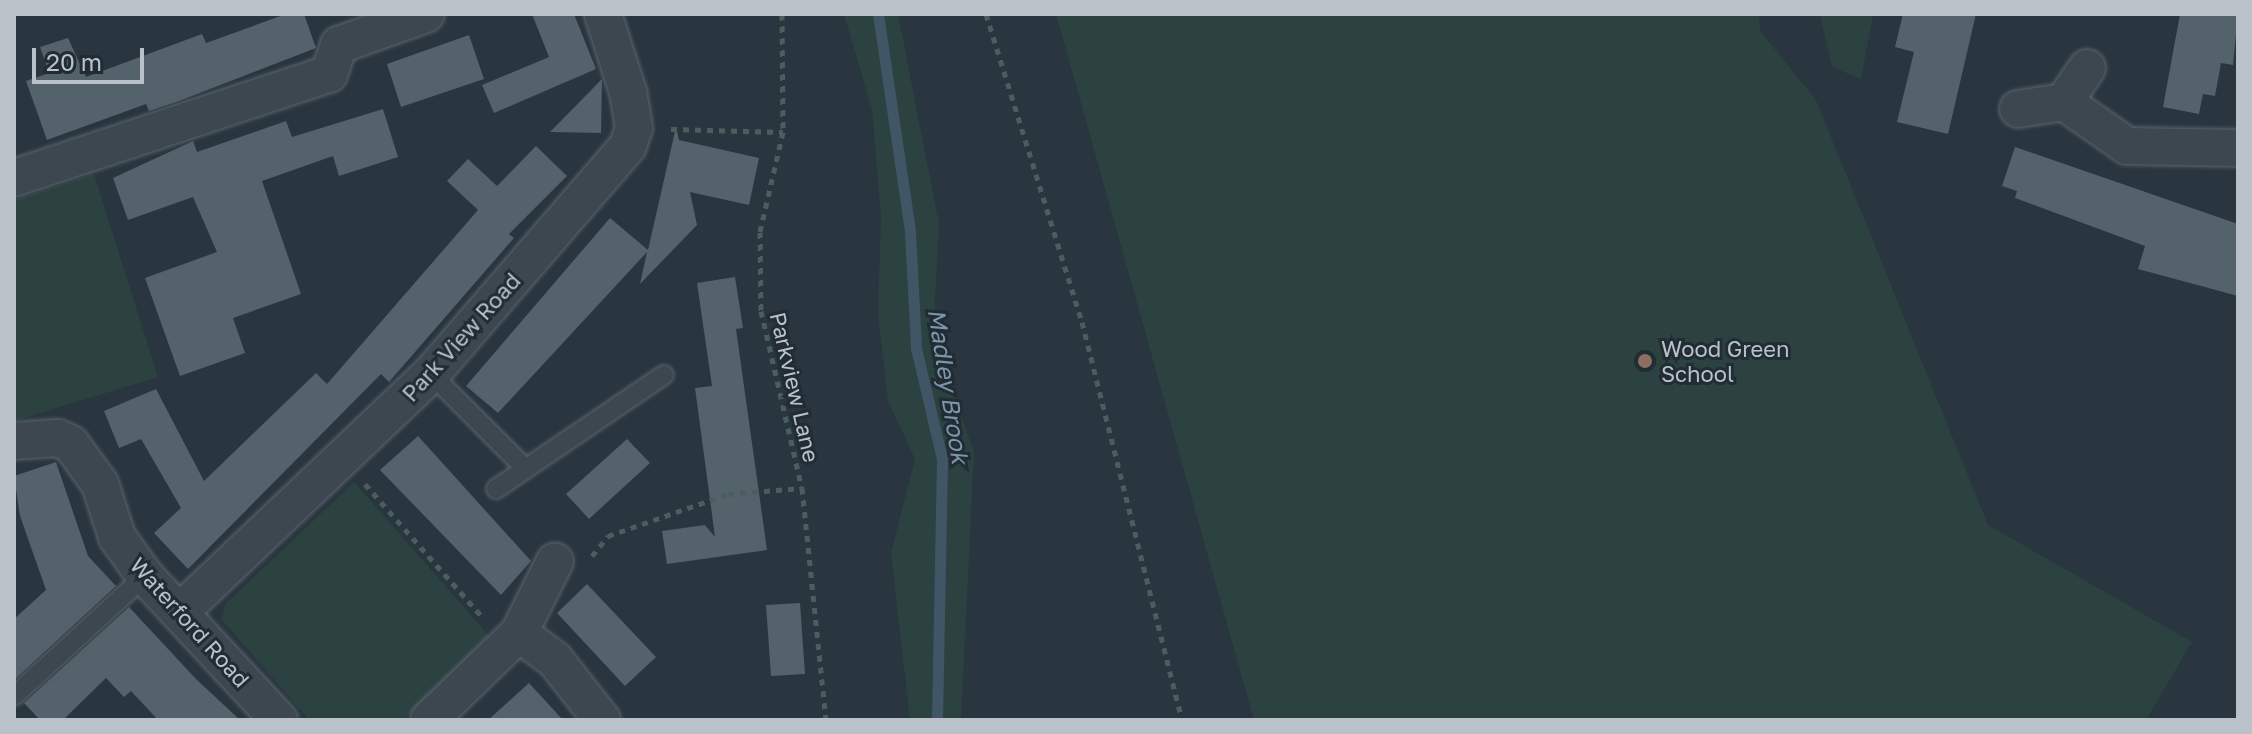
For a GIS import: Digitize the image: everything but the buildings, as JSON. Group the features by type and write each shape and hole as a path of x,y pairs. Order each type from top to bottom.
{"street":[{"path":"15,172 329,74 334,30 426,14"},
{"path":"603,14 634,128"},
{"path":"2064,102 2087,68"},
{"path":"2018,109 2064,102 2127,146 2238,148"},
{"name":"Park View Road","path":"181,611 431,374 615,164 634,128"},
{"name":"Waterford Road","path":"14,441 58,438 71,444 100,484 117,537 145,576 181,611 279,720"},
{"path":"429,720 513,639 555,561"},
{"path":"513,639 555,660 602,720"}],"lane":[{"path":"431,374 525,468"},
{"path":"496,489 664,375"},
{"path":"14,696 145,576"}],"path":[{"name":"Parkview Lane","path":"782,14 783,132 760,232 761,311 802,488 826,720"},
{"path":"986,14 1082,322 1182,720"},
{"path":"634,128 783,132"},
{"path":"341,458 513,639"},
{"path":"555,561 584,566 608,536 728,494 802,488"}],"green space":[{"path":"844,14 898,14 939,224 933,338 974,452 961,720 910,720 891,553 915,459 888,401 878,314 881,216 872,110"},
{"name":"Wood Green School","path":"1056,14 1758,14 1761,32 1816,100 1988,525 2192,642 2146,720 1254,720"},
{"path":"1820,14 1873,14 1861,79 1832,67"},
{"path":"94,174 158,377 14,421 14,200"},
{"path":"354,482 491,638 403,720 309,720 222,620 225,604"}],"waterway":[{"name":"Madley Brook","path":"878,14 910,232 916,348 942,459 937,720"}],"place":[{"name":"Wood Green School","path":"1645,361"}]}
